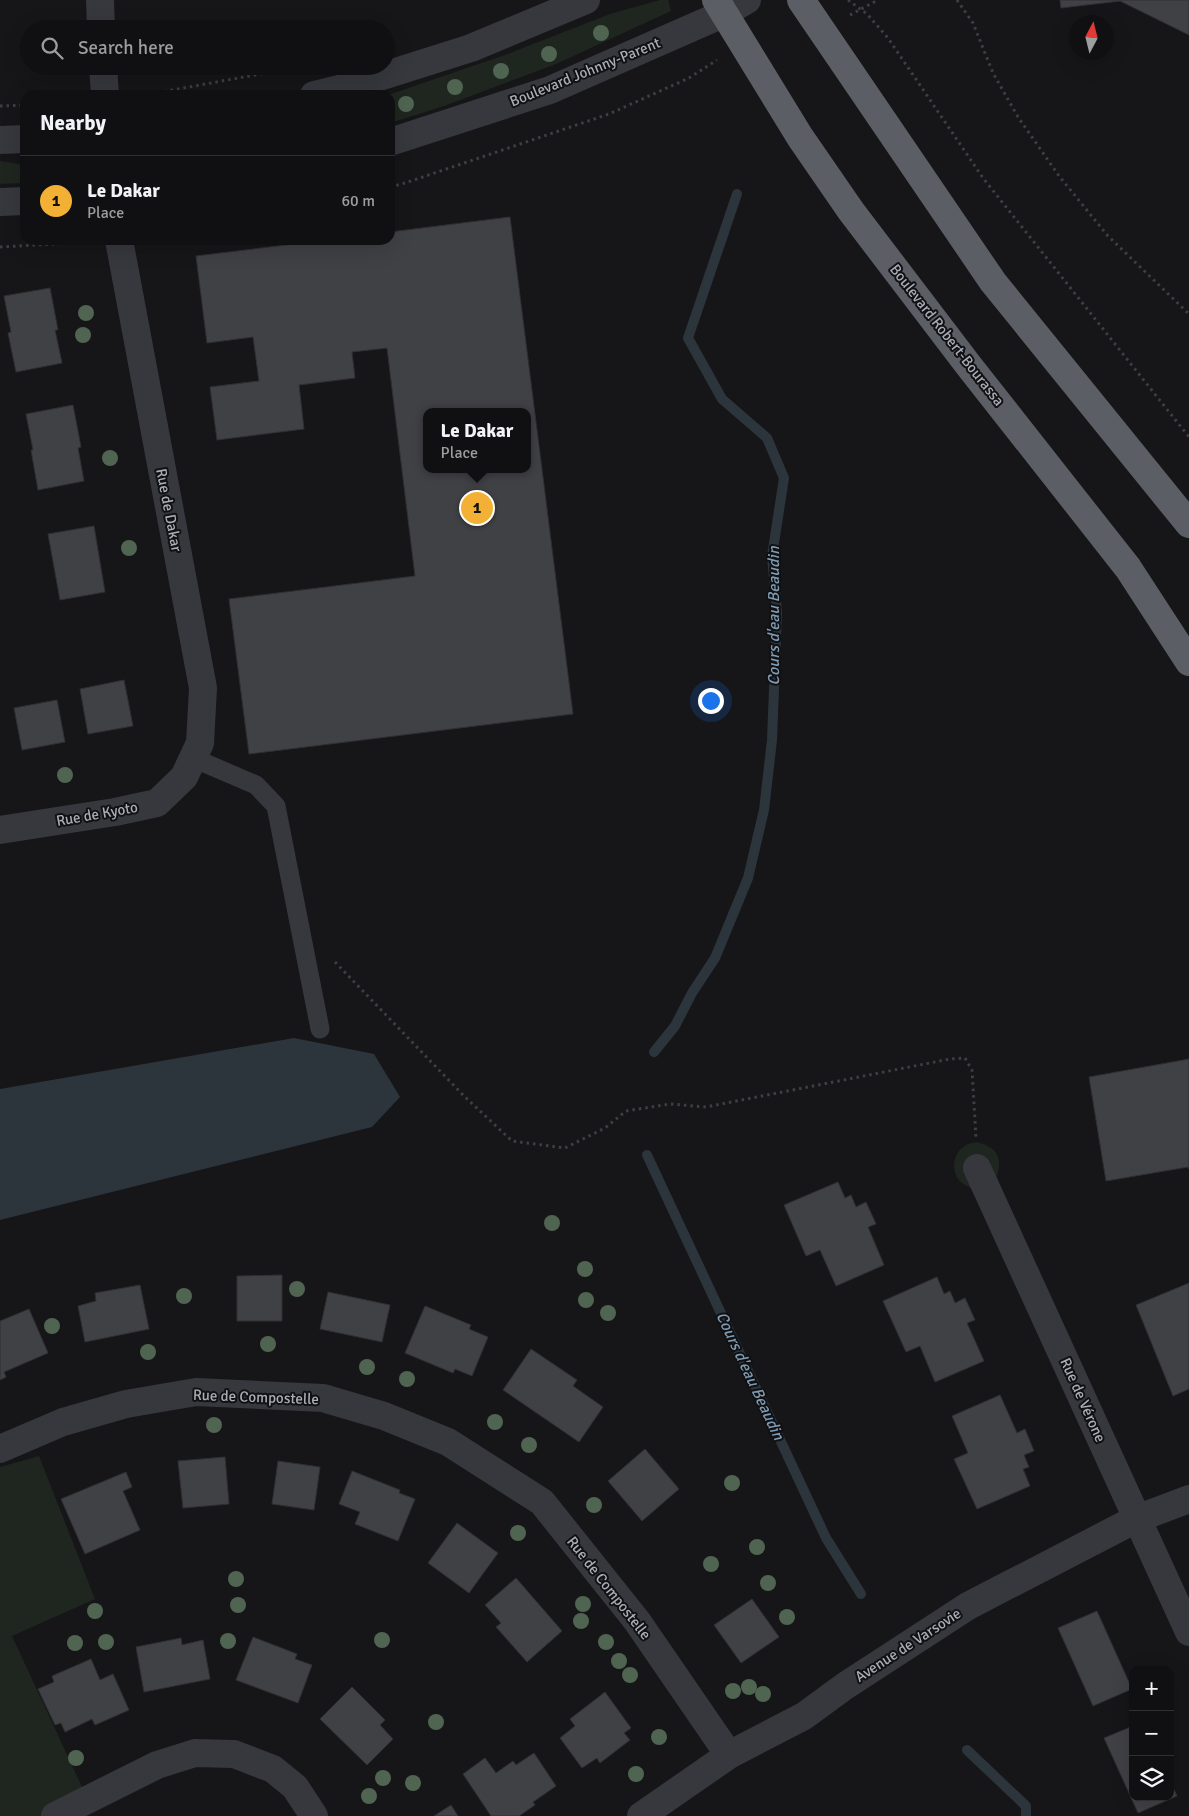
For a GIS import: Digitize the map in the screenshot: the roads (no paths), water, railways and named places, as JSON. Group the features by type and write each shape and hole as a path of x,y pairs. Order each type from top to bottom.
{"highway":[{"path":"801,0 993,282 1189,524"},
{"name":"Boulevard Robert-Bourassa","path":"720,7 800,137 851,210 969,366 1128,568 1189,662"}],"street":[{"path":"100,0 101,20"},
{"path":"395,72 471,48 586,0"},
{"name":"Boulevard Johnny-Parent","path":"395,140 550,90 720,7 747,0"},
{"path":"104,75 105,90"},
{"path":"335,90 386,75"},
{"path":"0,140 20,139"},
{"path":"0,202 20,201"},
{"name":"Rue de Dakar","path":"121,245 203,688 200,743 189,768"},
{"name":"Rue de Kyoto","path":"0,830 115,812 157,803 189,768"},
{"name":"Rue de Vérone","path":"977,1168 1136,1520 1189,1632"},
{"name":"Rue de Compostelle","path":"0,1449 63,1422 126,1404 196,1392 323,1398 384,1416 448,1442 542,1502 637,1621 728,1755"},
{"name":"Avenue de Varsovie","path":"641,1816 728,1755 804,1716 845,1686 968,1606 1136,1520 1189,1498"},
{"path":"55,1816 158,1765 195,1753 234,1754 273,1769 295,1787 314,1816"}],"lane":[{"path":"189,768 256,785 276,806 320,1029"}],"waterway":[{"name":"Cours d'eau Beaudin","path":"654,1052 675,1026 692,993 715,958 748,878 764,810 772,740 777,612 772,556 784,478 767,438 722,399 688,338 737,194"},
{"name":"Cours d'eau Beaudin","path":"647,1155 826,1538 861,1594"},
{"name":"Cours d'eau Beaudin","path":"967,1750 1026,1806 1026,1816"}],"place":[{"name":"Le Dakar","path":"477,508"}]}
